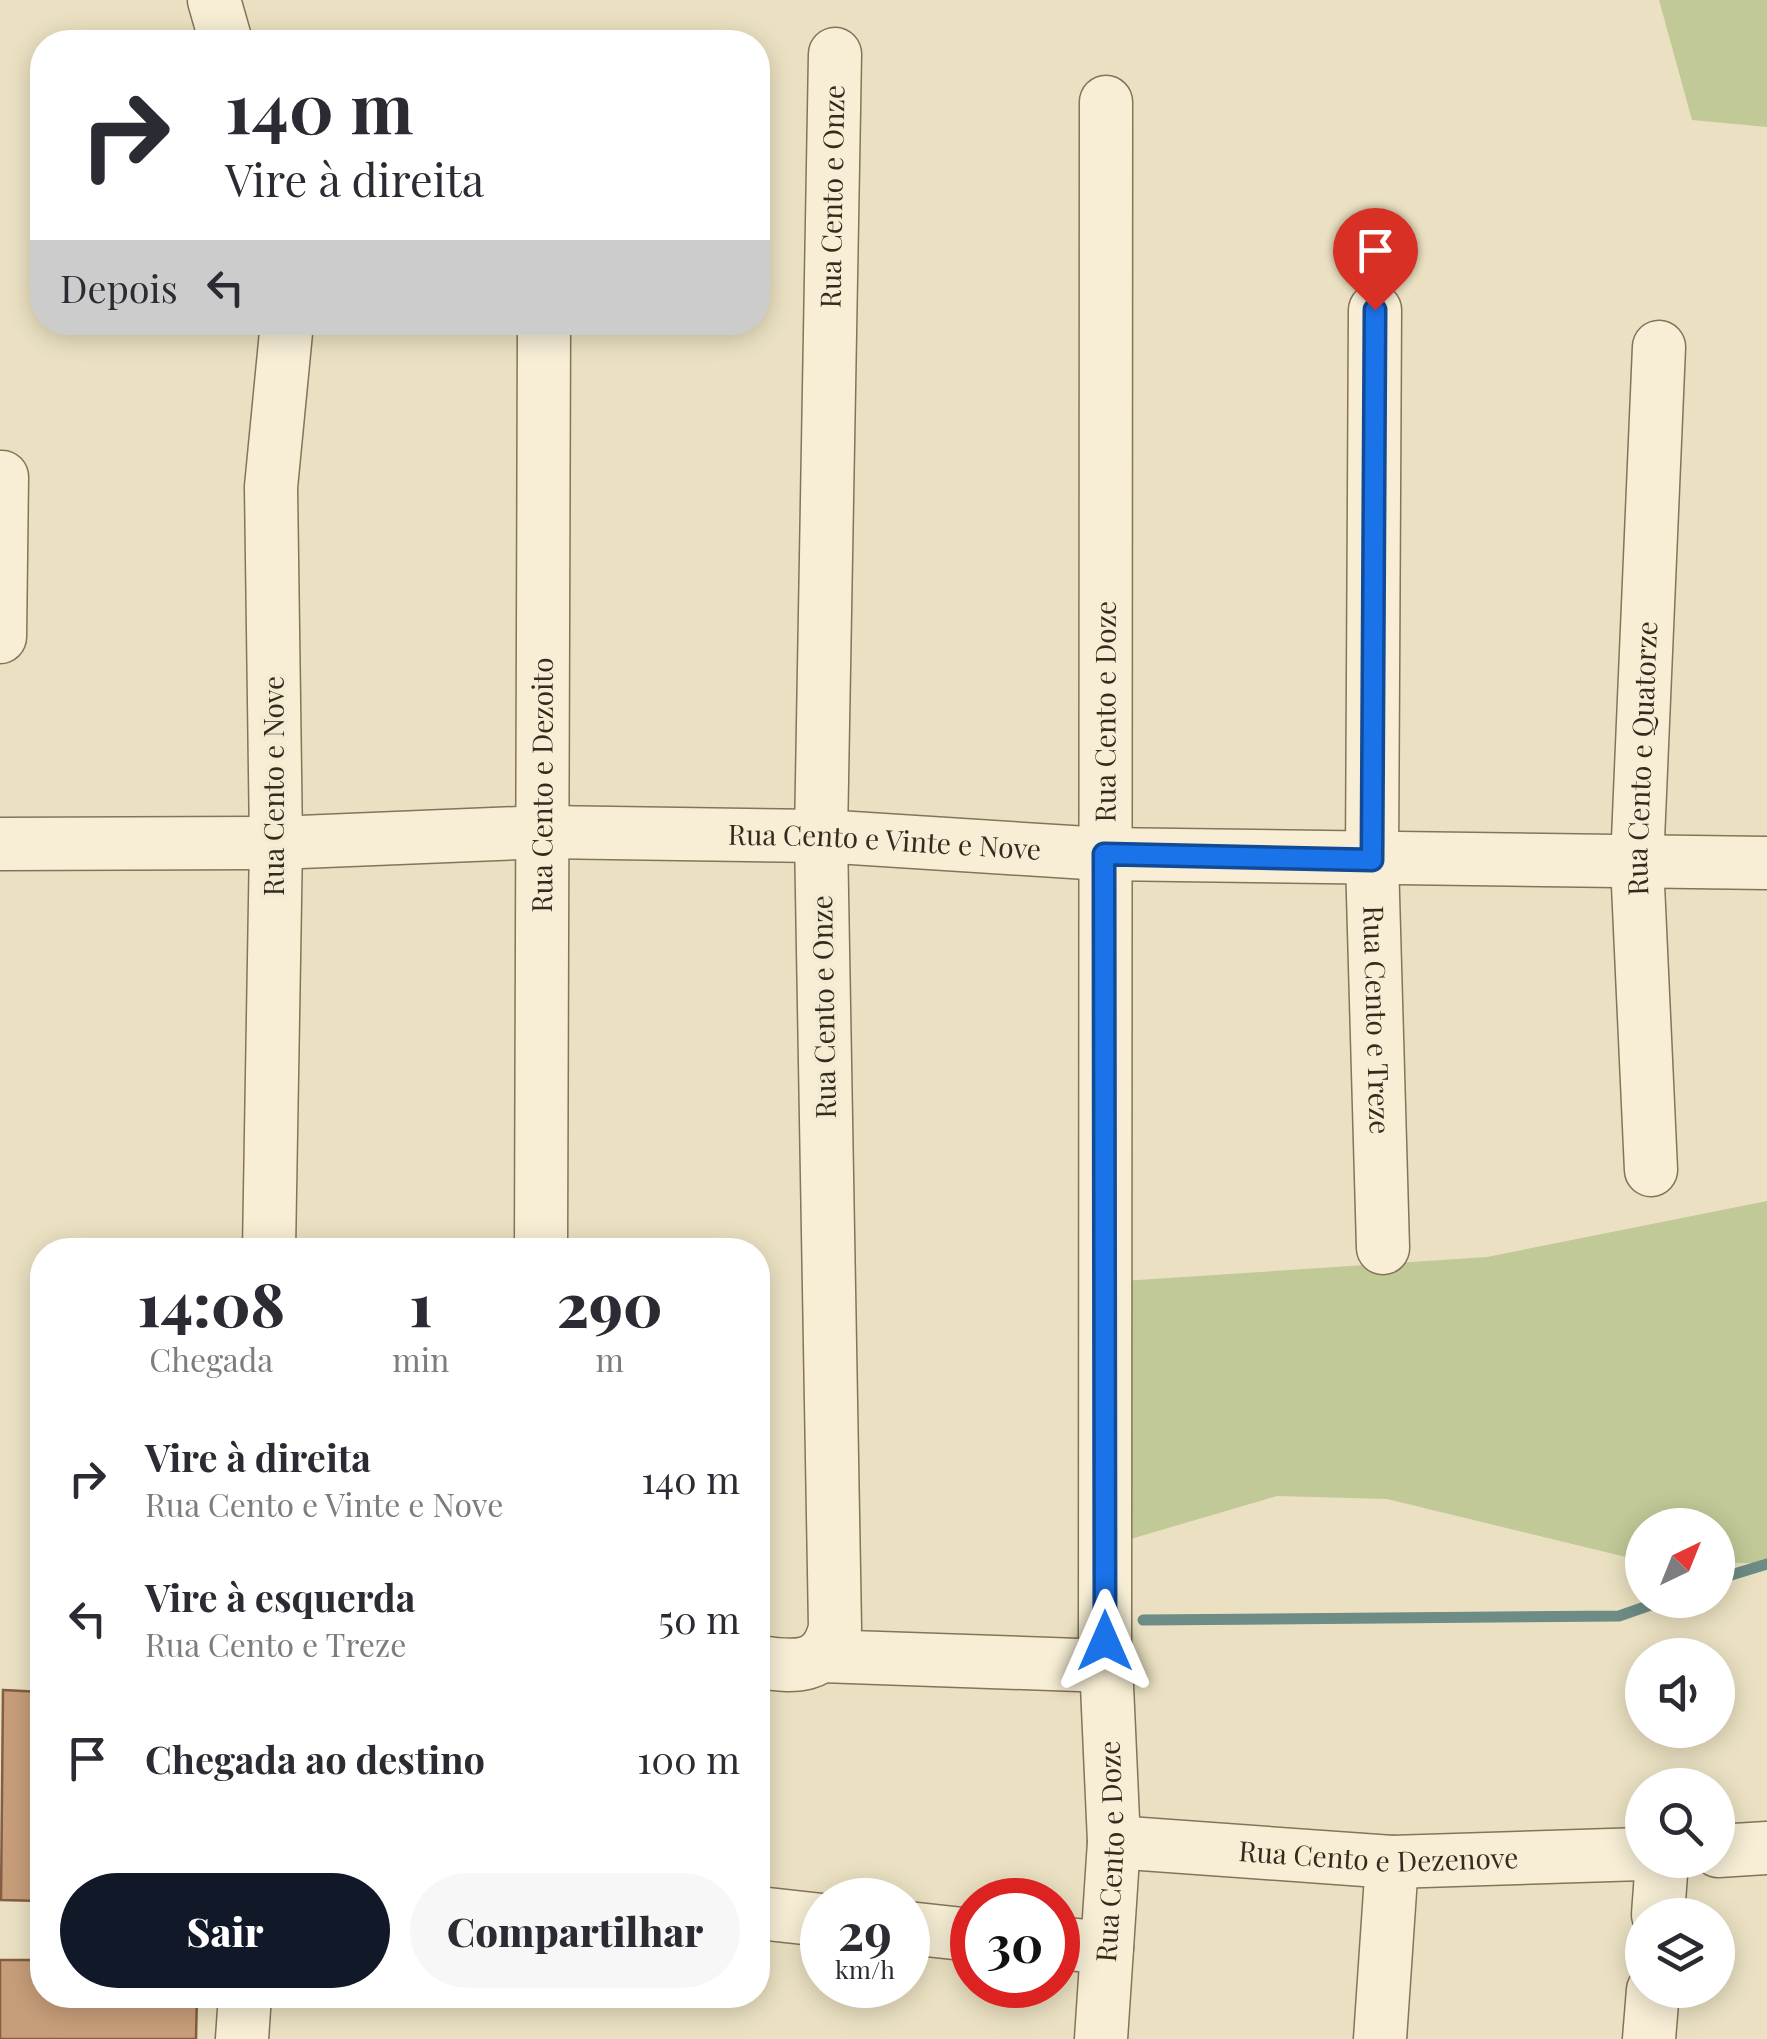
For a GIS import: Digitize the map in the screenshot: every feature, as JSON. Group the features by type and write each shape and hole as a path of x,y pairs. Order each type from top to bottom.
{"street":[{"path":"214,0 223,30"},
{"name":"Rua Cento e Onze","path":"822,1656 835,1628 821,836 836,54"},
{"name":"Rua Cento e Doze","path":"1101,2039 1082,1945 1114,1842 1106,1666 1106,102"},
{"name":"Rua Cento e Treze","path":"1375,310 1372,860 1383,1248"},
{"name":"Rua Cento e Nove","path":"269,1238 276,844 271,487 286,335"},
{"name":"Rua Cento e Dezoito","path":"541,1238 544,335"},
{"name":"Rua Cento e Quatorze","path":"1651,1170 1637,863 1659,347"},
{"path":"0,637 2,476"},
{"name":"Rua Cento e Vinte e Nove","path":"0,844 276,844 544,832 821,836 1104,854 1767,862"},
{"path":"770,1664 809,1665 822,1656 1106,1666"},
{"name":"Rua Cento e Dezenove","path":"1114,1842 1392,1862 1625,1855"},
{"path":"1735,1850 1767,1848"},
{"path":"1380,2039 1392,1862"},
{"path":"770,1915 800,1918"},
{"path":"242,2039 244,2008"},
{"path":"1650,2039 1652,2008"}],"green space":[{"path":"1659,0 1767,0 1767,127 1692,120"},
{"path":"1767,1201 1767,1564 1735,1563 1735,1508 1625,1508 1625,1557 1387,1499 1277,1496 1117,1543 1122,1281 1487,1257"}],"building":[{"path":"3,1690 30,1691 30,1901 1,1900"},
{"path":"0,1960 30,1960 30,2008 197,2008 196,2039 0,2039"}],"waterway":[{"path":"1735,1574 1767,1564"},
{"path":"1143,1620 1625,1614"}],"route":[{"path":"1105,1641 1104,854 1372,860 1375,310"}]}
